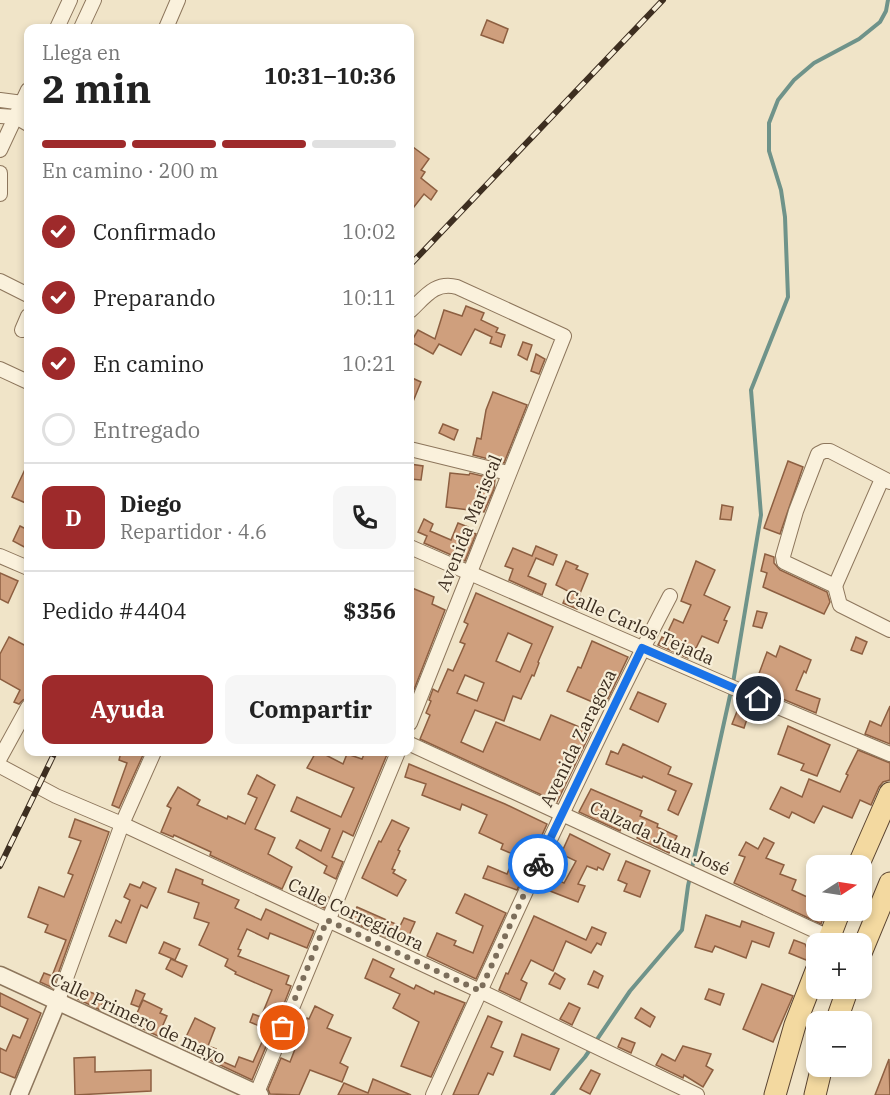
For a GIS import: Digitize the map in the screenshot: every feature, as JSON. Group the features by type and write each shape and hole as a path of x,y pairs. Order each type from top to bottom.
{"main road":[{"path":"863,855 890,793"},
{"path":"857,933 890,884"},
{"path":"775,1095 795,1025 806,997"},
{"path":"814,1095 819,1077"}],"street":[{"path":"59,24 70,0"},
{"path":"83,24 94,0"},
{"path":"168,24 177,0"},
{"path":"0,100 24,100"},
{"path":"0,150 24,105"},
{"path":"0,116 16,117 24,122"},
{"path":"0,173 0,194"},
{"path":"0,281 24,293"},
{"name":"Avenida Mariscal","path":"414,308 439,286 447,284 564,336 414,713"},
{"path":"22,330 24,325"},
{"path":"0,369 24,380"},
{"path":"414,450 508,473"},
{"path":"835,586 783,562 796,511 812,466 818,454 824,451 830,451 886,480 835,586 840,605 890,630"},
{"name":"Calle Carlos Tejada","path":"414,549 470,571 736,690 890,754"},
{"path":"0,556 24,566"},
{"name":"Avenida Zaragoza","path":"433,1095 562,813 642,648 670,596"},
{"path":"0,758 24,714"},
{"name":"Calzada Juan José","path":"414,746 693,873 818,933"},
{"path":"19,1095 57,1003 122,824 152,756"},
{"path":"257,1094 396,756"},
{"name":"Calle Corregidora","path":"0,766 56,796 122,824 697,1095"},
{"name":"Calle Primero de mayo","path":"0,975 257,1094"}],"building":[{"path":"487,20 508,29 503,43 481,35"},
{"path":"414,148 429,159 421,170 425,172 421,178 437,191 431,200 424,194 414,207"},
{"path":"466,306 484,313 481,320 498,328 496,332 505,335 501,347 490,343 492,337 475,329 461,355 439,344 433,354 414,344 414,337 418,330 435,339 444,310 462,316"},
{"path":"523,342 532,345 527,360 518,355"},
{"path":"536,354 545,359 539,374 531,371"},
{"path":"414,379 421,382 414,399"},
{"path":"493,392 527,405 504,463 473,455 477,438 481,439 486,410"},
{"path":"443,424 458,430 454,440 439,433"},
{"path":"788,461 803,467 780,534 764,528"},
{"path":"414,465 423,466 421,480 414,479"},
{"path":"24,472 24,502 12,497"},
{"path":"450,473 469,475 470,473 495,479 494,489 484,512 446,507"},
{"path":"722,505 733,507 731,520 720,519"},
{"path":"424,519 433,524 430,531 451,540 458,523 468,527 467,530 476,534 465,561 424,543 427,536 418,532"},
{"path":"20,526 24,528 24,547 13,541"},
{"path":"536,546 557,555 553,565 536,558 528,576 546,584 542,595 509,580 513,569 505,566 513,548 532,556"},
{"path":"765,554 774,557 774,563 780,570 827,592 830,602 824,614 763,587 767,573 761,571"},
{"path":"566,561 578,566 576,569 588,574 579,596 583,597 577,609 563,603 568,591 556,585"},
{"path":"696,561 715,570 704,595 730,607 718,643 702,636 688,658 658,645 662,637 665,638 674,619 683,623 691,605 681,601"},
{"path":"0,573 18,581 8,603 0,599"},
{"path":"414,589 434,597 432,604 445,610 414,690"},
{"path":"476,593 553,627 534,676 532,675 521,699 513,696 504,721 475,710 461,742 483,752 496,722 540,740 551,715 591,732 557,802 420,739 430,715 426,713 433,689 438,692 448,669 453,671 465,644 460,642 468,624 464,622","holes":["508,633 532,644 520,672 496,661","465,675 484,683 477,701 457,693"]},
{"path":"757,611 767,613 762,628 753,626"},
{"path":"9,637 24,645 24,700 19,704 14,702 20,690 0,679 0,654"},
{"path":"856,637 867,642 862,654 851,650"},
{"path":"592,641 628,657 604,707 567,691 578,667 581,668"},
{"path":"780,646 811,660 796,690 820,699 816,713 754,687 767,652 776,657"},
{"path":"638,692 666,704 658,722 630,709"},
{"path":"890,706 890,744 865,734 870,721 881,726"},
{"path":"738,709 749,713 744,728 732,724"},
{"path":"788,726 830,745 817,776 801,770 804,764 778,754"},
{"path":"623,744 671,767 668,774 692,784 678,815 668,810 676,791 643,776 642,778 606,764 611,751 618,754"},
{"path":"858,750 890,763 890,780 883,782 879,787 871,805 860,800 852,818 823,806 814,823 792,812 789,818 770,809 781,787 802,797 809,779 840,792"},
{"path":"120,756 143,756 119,808 112,805 127,763 119,760"},
{"path":"314,756 328,756 343,764 346,756 362,759 363,756 386,756 353,836 343,831 332,857 343,862 336,879 324,873 327,866 296,848 300,840 321,851 330,829 291,811 297,797 341,817 354,788 307,768"},
{"path":"409,764 547,824 517,890 483,878 488,866 507,874 515,855 501,849 503,844 479,833 487,815 462,804 460,810 422,795 426,784 405,777"},
{"path":"257,775 275,785 255,829 275,838 268,854 292,867 282,889 210,855 211,852 174,835 173,837 161,832 171,808 167,806 178,787 200,800 197,805 227,819 228,816 245,824 257,798 248,794"},
{"path":"591,789 642,811 640,816 677,836 669,853 637,838 641,830 624,822 620,831 579,812"},
{"path":"75,819 109,832 53,988 40,982 44,973 52,976 66,940 45,932 48,925 28,917 39,887 64,897 73,875 68,873 81,841 69,837"},
{"path":"392,820 409,828 392,869 395,870 393,873 406,880 397,896 362,878 379,841 381,842"},
{"path":"570,834 610,854 603,870 587,866 578,884 585,886 578,902 545,889 551,877 564,883 576,861 561,854"},
{"path":"764,838 774,843 766,858 784,865 780,874 796,880 792,890 806,896 806,917 734,883 745,857 739,855 746,842 758,849"},
{"path":"626,861 650,871 640,897 624,891 627,884 618,880"},
{"path":"176,869 203,880 202,884 239,900 235,908 261,920 266,909 314,931 307,948 270,933 268,939 247,929 238,949 241,950 238,956 289,976 286,984 291,986 273,1032 250,1022 253,1014 261,1017 272,990 235,974 236,972 225,966 228,959 199,945 209,923 194,918 199,903 168,892"},
{"path":"143,882 156,888 147,908 141,905 126,943 109,936 116,920 121,923 130,900 124,897 130,884 140,888"},
{"path":"313,891 328,897 324,908 308,901"},
{"path":"465,894 506,913 476,979 427,956 437,933 456,941 454,945 473,953 483,926 456,913"},
{"path":"357,907 400,926 404,918 415,922 407,940 388,931 385,937 350,921"},
{"path":"706,915 740,927 742,921 774,933 769,947 752,941 746,958 715,946 712,952 695,947"},
{"path":"534,916 586,940 592,927 606,933 601,945 597,943 591,953 566,941 553,971 531,960 521,980 527,983 520,1000 499,990"},
{"path":"794,940 805,944 806,960 789,953"},
{"path":"164,942 180,949 175,960 159,953"},
{"path":"171,959 187,966 182,977 166,969"},
{"path":"373,959 394,969 390,977 414,989 416,985 434,994 435,991 465,1003 431,1077 401,1066 419,1022 393,1008 400,994 365,978"},
{"path":"594,971 603,976 598,988 588,984"},
{"path":"555,973 565,979 560,989 549,984"},
{"path":"762,984 793,996 773,1042 743,1029"},
{"path":"81,989 101,996 99,1000 103,1002 100,1010 78,999"},
{"path":"709,989 724,994 720,1005 705,999"},
{"path":"136,990 145,994 139,1007 131,1004"},
{"path":"0,993 41,1013 15,1078 0,1072 0,1048 6,1051 13,1035 20,1038 28,1019 0,1006"},
{"path":"143,1000 162,1009 160,1013 167,1016 158,1036 132,1024"},
{"path":"569,1003 580,1008 572,1025 560,1019"},
{"path":"315,1006 333,1015 327,1028 351,1038 340,1063 348,1067 342,1082 310,1070 299,1095 270,1094 268,1089 281,1058 290,1062 307,1018 309,1019"},
{"path":"641,1008 655,1017 650,1027 635,1018"},
{"path":"488,1016 502,1022 491,1047 503,1052 493,1075 488,1073 478,1095 453,1095"},
{"path":"195,1018 215,1028 208,1046 216,1049 212,1057 235,1067 239,1057 253,1062 267,1031 272,1032 252,1080 186,1049 190,1041 185,1039"},
{"path":"522,1034 559,1049 550,1070 514,1056"},
{"path":"622,1038 635,1043 631,1053 618,1047"},
{"path":"683,1046 711,1054 706,1066 713,1070 703,1087 684,1075 683,1078 656,1065 662,1054 675,1061"},
{"path":"95,1057 95,1072 151,1070 151,1091 75,1095 74,1058"},
{"path":"889,1059 890,1095 875,1095"},
{"path":"591,1070 600,1074 590,1094 580,1089"},
{"path":"373,1079 411,1095 338,1095 344,1083 368,1093"}],"waterway":[{"path":"733,683 761,515 751,390 788,297 785,217 781,190 769,151 769,123 778,100 794,80 814,63 859,39 880,22 886,11 888,0"},
{"path":"552,1095 585,1057 630,991 682,930 688,886 731,691"}],"railway":[{"path":"414,261 663,0"},
{"path":"0,866 53,756"}],"way so far":[{"path":"283,1028 327,920 480,991 538,864"}],"route":[{"path":"538,864 642,648 759,699"}]}
